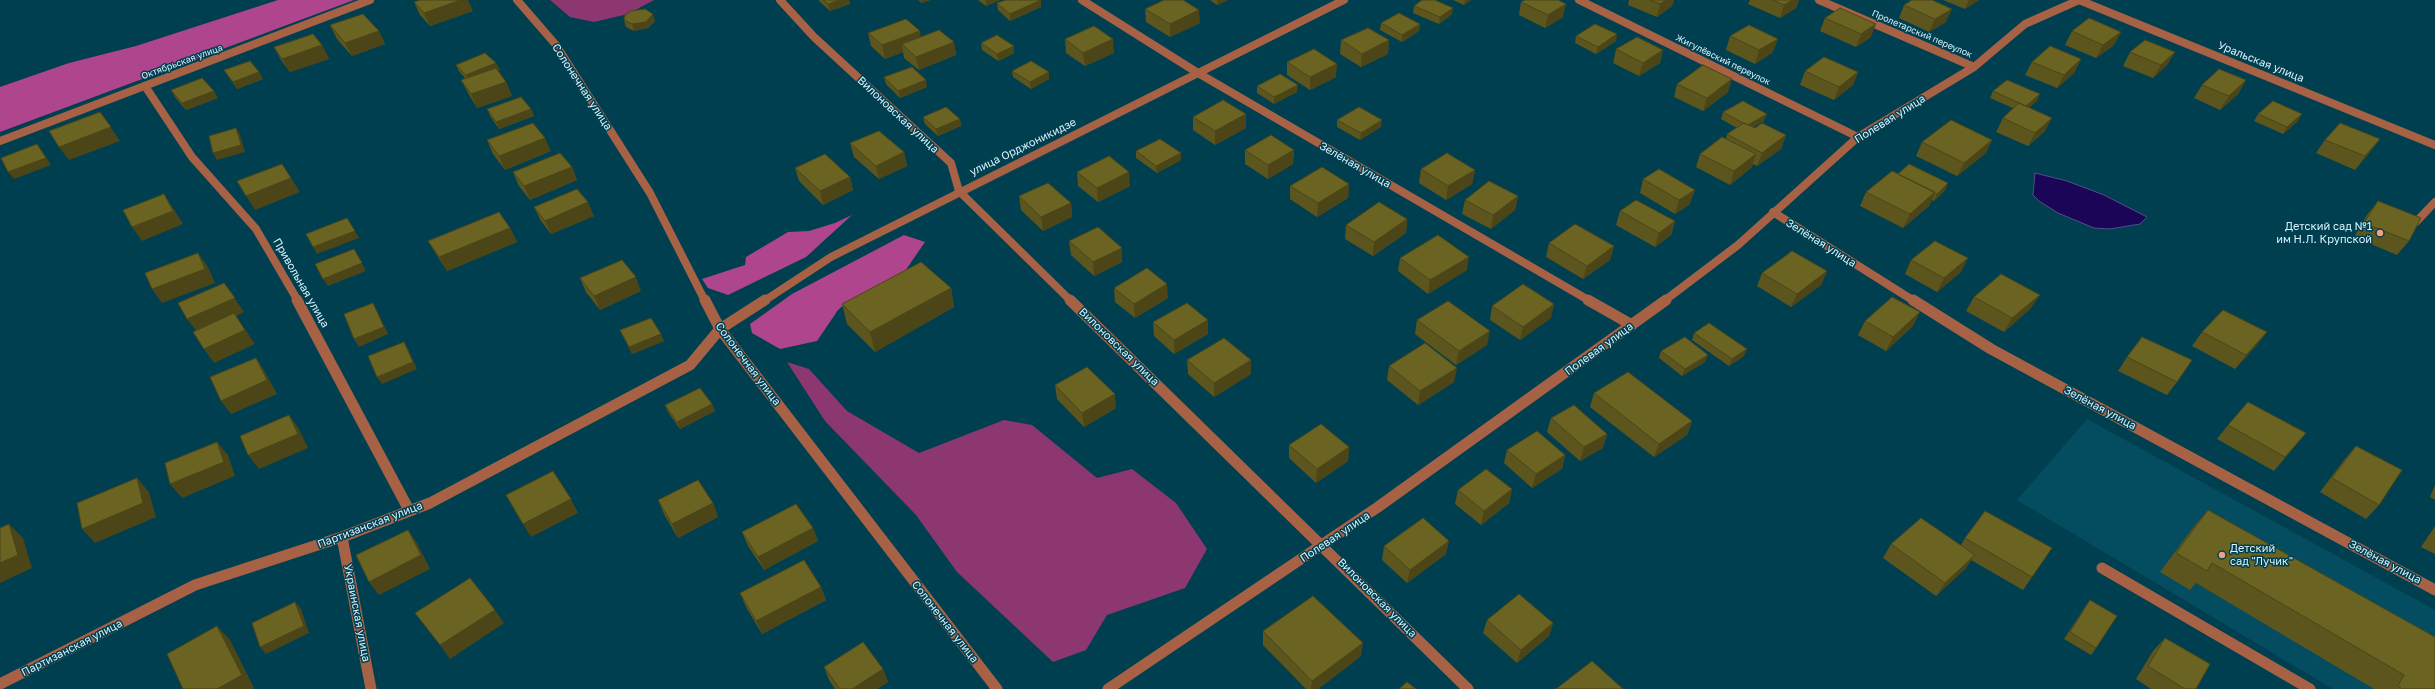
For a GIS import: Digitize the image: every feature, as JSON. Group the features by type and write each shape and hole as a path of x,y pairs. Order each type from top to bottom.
{"street":[{"name":"Октябрьская улица","path":"0,141 370,0"},
{"name":"Солонечная улица","path":"517,0 556,45 650,192 720,329 997,689"},
{"name":"Вилоновская улица","path":"780,0 814,37 951,163 959,191 1323,545 1468,689"},
{"name":"Зелёная улица","path":"1082,0 1198,73 1632,325"},
{"name":"улица Орджоникидзе","path":"720,329 831,258 959,191 1344,0"},
{"name":"Жигулёвский переулок","path":"1579,0 1858,137"},
{"name":"Пролетарский переулок","path":"1819,0 1974,67"},
{"name":"Полевая улица","path":"1108,689 1378,508 1632,325 1738,245 1858,137 1974,67 2025,24 2079,0"},
{"name":"Уральская улица","path":"2079,0 2435,145"},
{"name":"Привольная улица","path":"145,86 192,157 256,229 305,313 409,510"},
{"path":"2416,222 2435,202"},
{"name":"Зелёная улица","path":"1773,212 1991,349 2435,590"},
{"name":"Партизанская улица","path":"0,684 195,585 342,537 430,503 690,364 720,329"},
{"name":"Украинская улица","path":"342,537 371,689"},
{"path":"2102,568 2310,689"}],"shaded area":[{"path":"278,0 354,0 0,132 0,87 69,63 136,46"},
{"path":"550,0 654,0 628,14 594,22 570,17"},
{"path":"2035,173 2067,181 2104,195 2147,217 2140,224 2110,229 2094,228 2058,213 2039,201 2033,195"},
{"path":"852,215 806,257 728,295 708,288 702,279 745,265 746,257 788,232 809,231 835,223"},
{"path":"904,235 925,242 890,293 848,301 838,310 817,341 780,349 752,333 750,324 792,294"},
{"path":"787,362 809,369 847,411 919,453 1004,420 1032,425 1097,478 1132,469 1176,503 1207,549 1185,588 1107,615 1086,650 1053,662 957,572 916,515 825,421"},
{"name":"Детский сад \"Лучик\"","path":"2087,419 2435,610 2435,689 2333,689 2017,500"}],"building":[{"path":"420,0 461,0 424,13 414,2"},
{"path":"823,0 840,0 828,4"},
{"path":"1006,0 1041,0 1010,14 997,3"},
{"path":"1164,0 1183,0 1199,10 1170,24 1145,9"},
{"path":"1422,0 1435,0 1453,8 1440,17 1414,6"},
{"path":"1525,0 1558,0 1566,4 1548,15 1521,2"},
{"path":"1650,0 1666,0 1660,4"},
{"path":"1773,0 1793,0 1784,5"},
{"path":"1912,0 1932,0 1952,9 1935,19 1904,5"},
{"path":"1840,8 1876,24 1861,34 1825,18"},
{"path":"645,9 653,14 646,22 632,24 624,20 625,15 631,11"},
{"path":"1399,13 1420,24 1402,35 1381,23"},
{"path":"363,14 379,31 345,43 330,25"},
{"path":"2089,18 2121,32 2103,45 2072,31"},
{"path":"906,19 920,31 882,45 868,33"},
{"path":"1595,24 1617,34 1598,47 1576,36"},
{"path":"1749,25 1778,39 1759,50 1730,36"},
{"path":"1094,26 1113,39 1083,53 1065,39"},
{"path":"1368,28 1389,40 1362,54 1341,40"},
{"path":"939,30 954,42 916,57 902,44"},
{"path":"313,34 322,45 282,59 274,47"},
{"path":"997,35 1014,46 997,54 981,43"},
{"path":"1637,37 1663,50 1643,63 1616,49"},
{"path":"2145,40 2175,52 2161,65 2130,52"},
{"path":"2050,46 2081,59 2064,75 2032,62"},
{"path":"1314,49 1337,64 1310,77 1287,62"},
{"path":"485,53 496,63 466,75 456,65"},
{"path":"1824,57 1858,72 1839,87 1805,71"},
{"path":"250,61 259,72 233,82 224,70"},
{"path":"1031,61 1049,72 1030,82 1012,71"},
{"path":"1703,65 1732,79 1707,98 1677,84"},
{"path":"912,67 926,80 898,91 884,77"},
{"path":"496,68 506,82 471,94 461,80"},
{"path":"2219,69 2246,80 2229,96 2202,85"},
{"path":"1280,74 1298,85 1274,97 1257,86"},
{"path":"202,78 214,91 182,103 171,90"},
{"path":"2007,80 2040,94 2026,106 1993,91"},
{"path":"521,97 531,109 496,122 487,109"},
{"path":"1223,100 1246,114 1215,131 1193,117"},
{"path":"1743,101 1767,114 1748,125 1723,112"},
{"path":"2273,101 2302,114 2287,127 2258,114"},
{"path":"2019,103 2052,118 2035,133 2003,118"},
{"path":"946,107 960,119 936,129 923,117"},
{"path":"1359,107 1382,120 1361,133 1337,120"},
{"path":"100,112 111,127 59,147 49,131"},
{"path":"1951,120 1992,140 1964,163 1922,142"},
{"path":"533,123 545,138 499,156 487,140"},
{"path":"1744,123 1755,128 1762,123 1786,135 1762,153 1727,134"},
{"path":"2340,123 2380,139 2365,156 2325,140"},
{"path":"236,128 241,145 213,153 209,136"},
{"path":"879,131 904,152 876,166 850,143"},
{"path":"1271,135 1294,150 1268,165 1245,150"},
{"path":"1722,137 1756,154 1734,171 1700,154"},
{"path":"1160,139 1181,153 1156,166 1136,151"},
{"path":"37,144 46,158 8,172 1,158"},
{"path":"560,153 572,167 524,186 513,172"},
{"path":"1447,153 1475,170 1448,186 1421,169"},
{"path":"825,154 850,177 820,191 795,168"},
{"path":"1109,156 1129,172 1097,188 1077,172"},
{"path":"282,164 291,178 246,196 237,181"},
{"path":"1909,164 1948,183 1937,194 1898,174"},
{"path":"1322,167 1349,184 1318,203 1290,186"},
{"path":"1659,169 1695,190 1679,200 1643,179"},
{"path":"1892,171 1935,192 1910,214 1866,192"},
{"path":"1489,181 1518,196 1493,215 1465,200"},
{"path":"1048,183 1071,203 1041,217 1019,196"},
{"path":"577,189 588,202 545,221 534,207"},
{"path":"164,194 173,211 132,227 123,210"},
{"path":"1636,200 1675,221 1659,233 1620,211"},
{"path":"2378,201 2421,218 2409,241 2364,223"},
{"path":"1379,202 1407,219 1374,242 1346,225"},
{"path":"499,212 510,228 439,257 428,241"},
{"path":"347,218 355,231 313,247 306,234"},
{"path":"1575,224 1614,246 1587,266 1549,243"},
{"path":"1098,227 1122,248 1093,262 1069,241"},
{"path":"1438,235 1469,257 1430,280 1400,258"},
{"path":"1935,241 1968,258 1944,278 1911,260"},
{"path":"354,249 362,263 323,279 315,264"},
{"path":"1792,251 1827,271 1797,294 1762,273"},
{"path":"198,253 205,269 152,289 145,273"},
{"path":"622,260 636,277 594,296 580,278"},
{"path":"921,262 951,288 870,332 842,304"},
{"path":"1147,268 1167,284 1134,304 1114,288"},
{"path":"2001,274 2040,295 2012,318 1974,297"},
{"path":"224,283 235,298 187,319 178,303"},
{"path":"1523,284 1554,304 1523,327 1492,306"},
{"path":"1892,297 1920,312 1893,337 1865,321"},
{"path":"1448,301 1490,331 1459,351 1417,320"},
{"path":"373,303 384,327 354,339 344,314"},
{"path":"1187,303 1208,320 1174,340 1153,322"},
{"path":"2223,310 2267,332 2246,355 2202,332"},
{"path":"234,313 245,330 204,349 193,332"},
{"path":"651,318 661,334 629,347 620,330"},
{"path":"1709,323 1747,349 1732,359 1694,333"},
{"path":"1685,337 1708,355 1685,369 1661,351"},
{"path":"2142,337 2192,360 2177,382 2127,357"},
{"path":"1224,338 1251,360 1214,383 1187,360"},
{"path":"404,342 413,362 377,377 368,356"},
{"path":"1425,343 1457,368 1420,391 1389,366"},
{"path":"256,358 267,380 221,401 210,377"},
{"path":"1087,367 1115,394 1082,413 1055,385"},
{"path":"1628,372 1692,421 1659,444 1594,393"},
{"path":"700,388 712,404 677,422 665,405"},
{"path":"2248,402 2306,433 2285,457 2228,425"},
{"path":"1574,405 1607,434 1584,447 1551,418"},
{"path":"289,415 298,434 248,455 240,436"},
{"path":"1321,424 1349,447 1317,469 1289,445"},
{"path":"1537,431 1565,455 1536,474 1507,450"},
{"path":"217,442 224,462 170,484 165,463"},
{"path":"2356,446 2402,470 2379,505 2332,478"},
{"path":"1486,469 1512,489 1484,511 1458,490"},
{"path":"553,471 571,499 523,524 506,495"},
{"path":"137,478 143,503 82,529 77,503"},
{"path":"698,480 713,503 672,524 658,500"},
{"path":"796,504 813,528 758,557 742,532"},
{"path":"2208,510 2435,637 2435,689 2402,689 2398,686 2404,675 2212,563 2207,571 2176,553"},
{"path":"1985,511 2052,548 2032,577 1965,538"},
{"path":"1423,518 1449,541 1410,570 1384,546"},
{"path":"1921,518 1975,555 1945,583 1891,544"},
{"path":"9,524 18,555 0,563 0,528"},
{"path":"408,530 421,555 369,582 356,555"},
{"path":"804,560 821,587 756,621 740,593"},
{"path":"470,578 495,610 440,645 415,613"},
{"path":"1519,594 1553,623 1521,650 1487,620"},
{"path":"1313,596 1363,643 1312,681 1263,631"},
{"path":"2090,600 2117,616 2096,648 2070,632"},
{"path":"295,602 304,626 260,647 252,623"},
{"path":"217,626 242,675 217,689 183,689 167,654"},
{"path":"2165,638 2210,664 2196,689 2185,689 2148,666"},
{"path":"863,642 883,669 852,689 840,689 824,667"},
{"path":"1592,661 1623,689 1556,689"},
{"path":"1407,682 1416,689 1399,689"}],"place":[{"name":"Детский сад №1 им Н.Л. Крупской","path":"2380,233"},
{"name":"Детский сад \"Лучик\"","path":"2222,555"}]}
